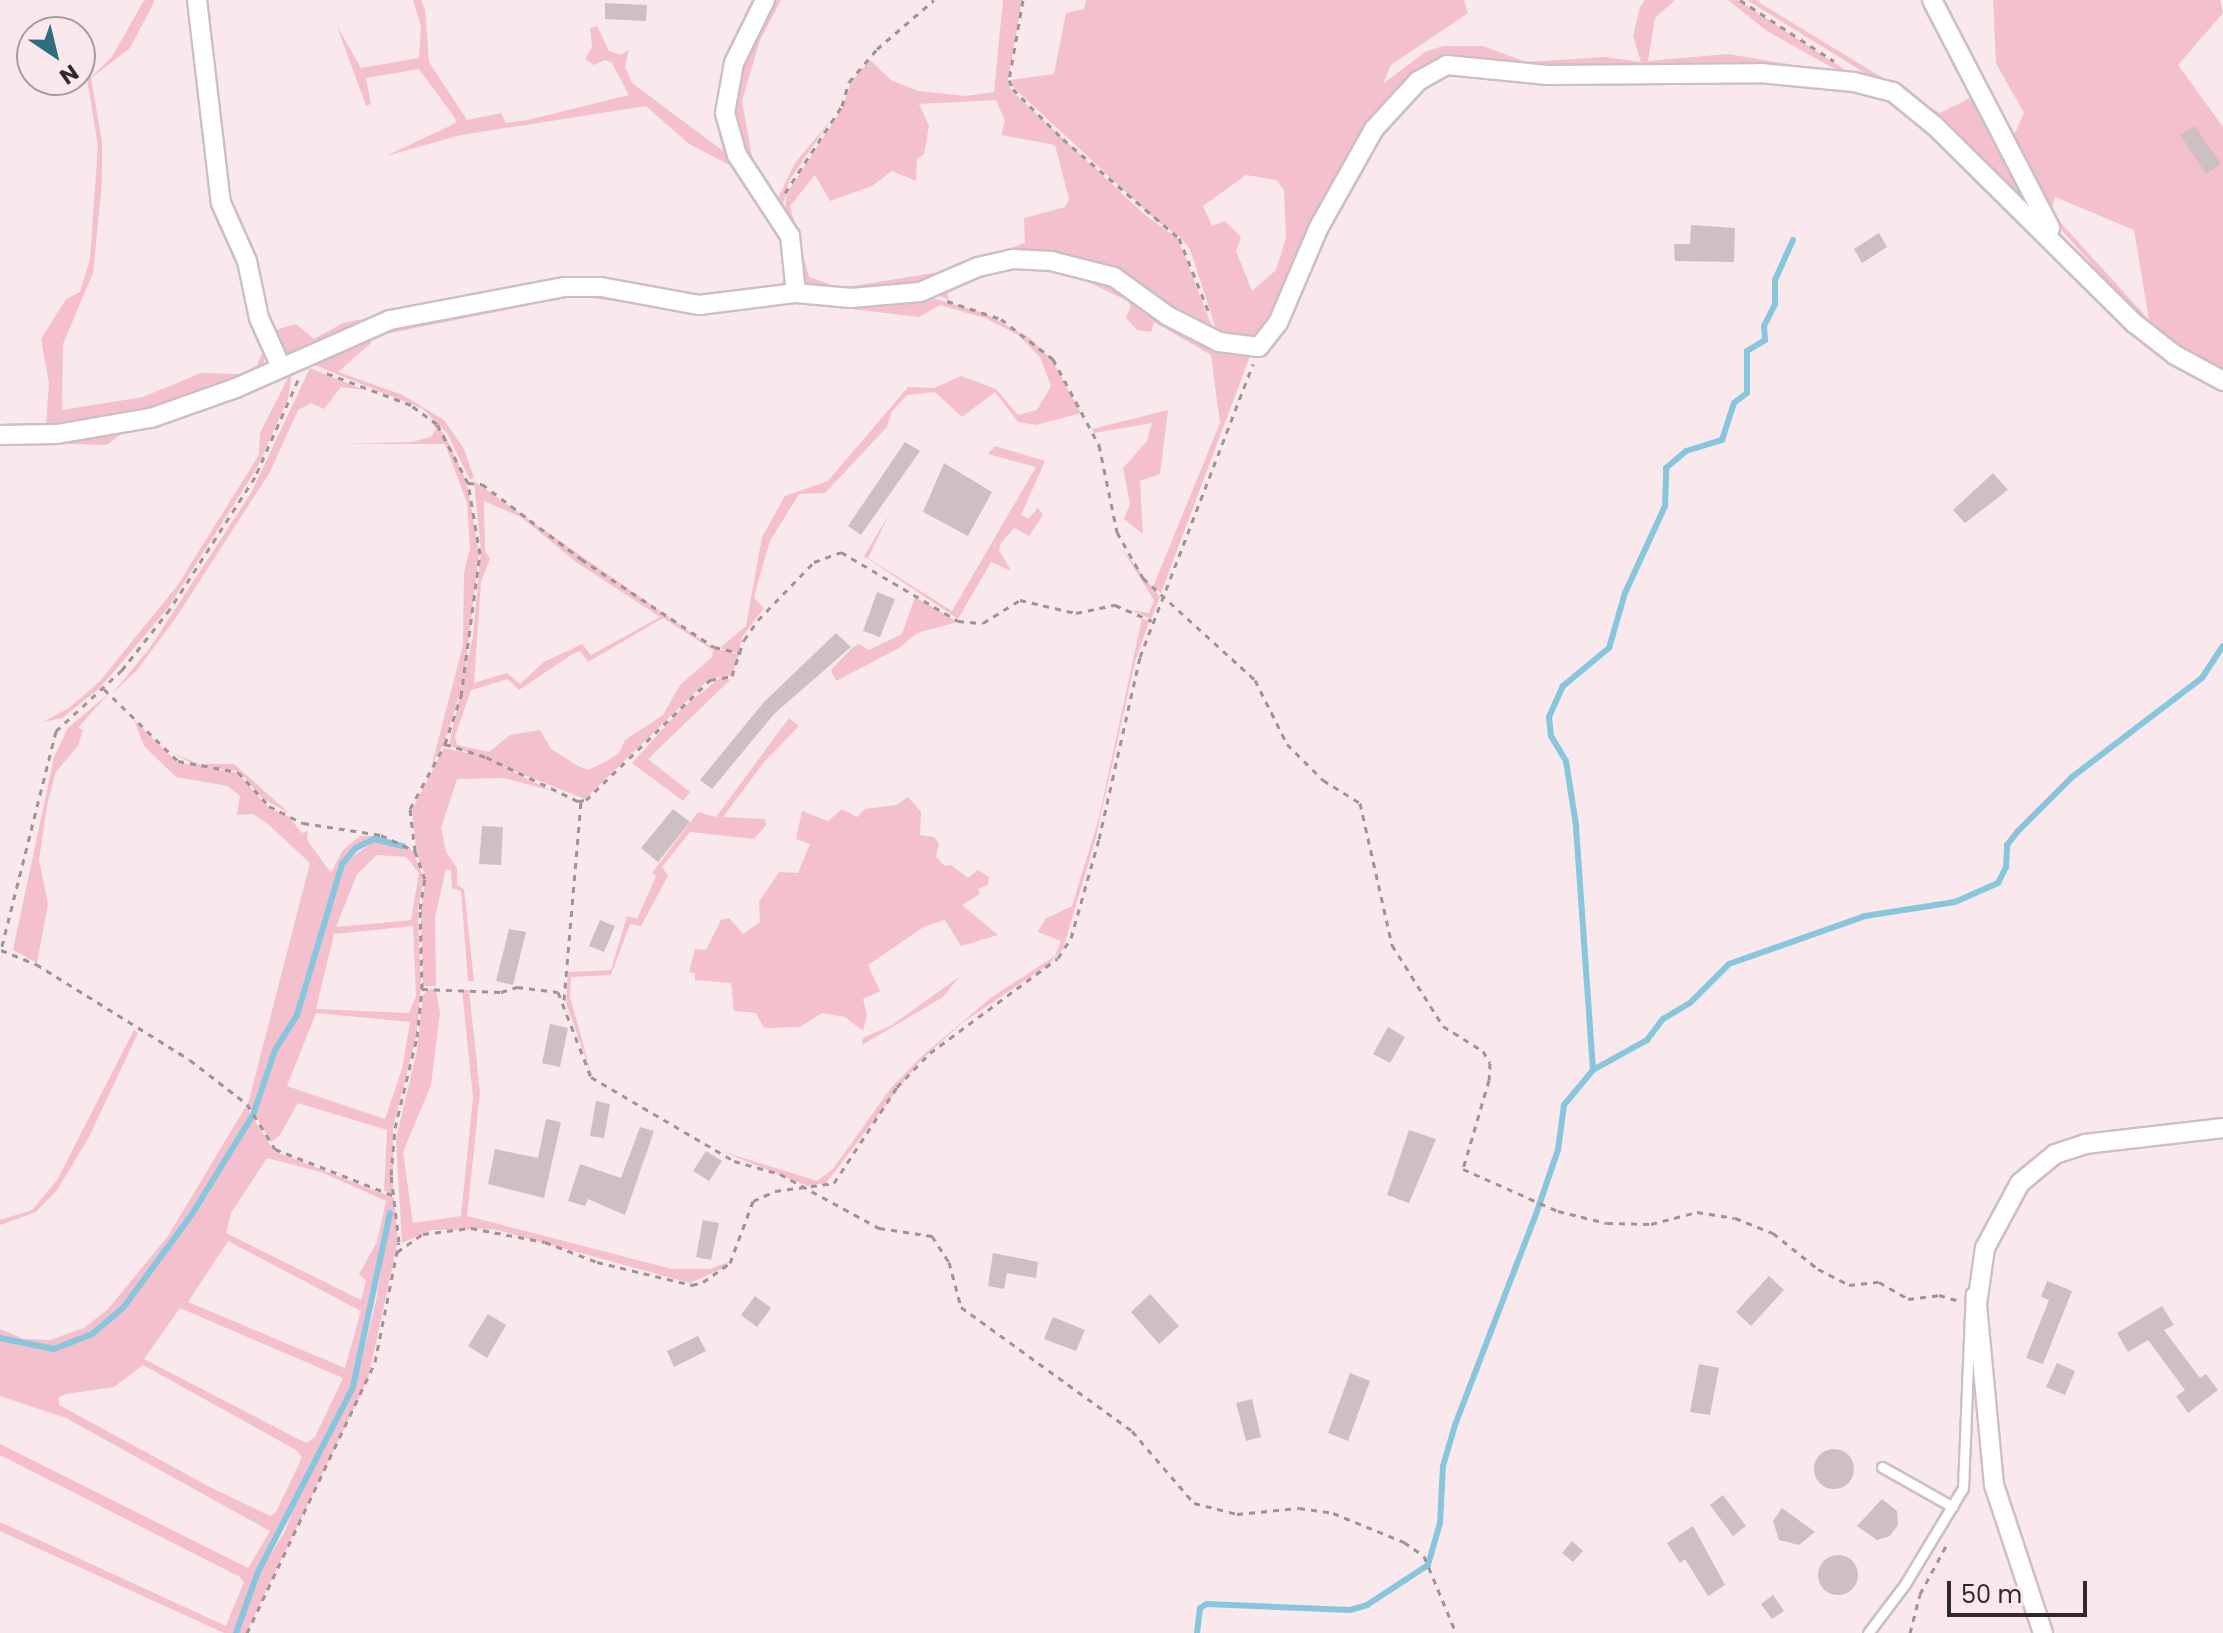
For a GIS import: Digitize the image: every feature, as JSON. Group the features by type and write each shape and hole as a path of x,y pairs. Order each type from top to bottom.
{"street":[{"path":"197,0 221,203 247,261 259,318 281,367"},
{"path":"765,0 734,63 725,113 737,155 783,223 794,256 796,293"},
{"path":"1932,0 2010,159 2065,251"},
{"path":"0,435 57,434 151,418 302,359 390,320 542,290 601,287 699,305 796,293 851,298 920,292 978,267 1013,259 1074,264 1114,277 1168,316 1219,342 1259,347 1278,323 1319,227 1368,138 1403,94 1447,65 1548,75 1760,73 1875,86 1893,92 1935,126 2150,337 2223,381"},
{"path":"2043,1633 1994,1485 1977,1304 1981,1267 1992,1230 2020,1183 2055,1154 2085,1144 2223,1128"}],"lane":[{"path":"1868,1633 1905,1584 1953,1507 1967,1470 1967,1305 1981,1267"},
{"path":"1882,1467 1953,1507"}],"path":[{"path":"783,223 790,182 842,106 849,82 877,49 934,0"},
{"path":"1023,0 1009,80 1013,89 1063,139 1179,238 1219,342"},
{"path":"1740,0 1844,67"},
{"path":"920,292 1001,319 1053,359 1099,445 1124,548 1165,599 1255,680 1287,744 1323,780 1360,803 1392,945 1443,1026 1483,1051 1490,1063 1463,1169 1558,1211 1607,1223 1651,1224 1697,1212 1735,1218 1773,1233 1818,1269 1849,1285 1879,1282 1908,1299 1939,1295 1967,1305"},
{"path":"397,1252 423,1234 471,1228 545,1242 597,1262 692,1285 730,1263 747,1208 775,1191 809,1189 834,1183 897,1087 930,1053 1067,949 1153,622 1165,599 1259,347"},
{"path":"247,1633 369,1379 397,1252 395,1128 417,1037 422,989 420,909 425,879 415,851 413,797 445,744 465,681 480,554 468,483 446,435 428,415 302,359 291,400 255,477 156,629 103,687 66,720 49,745 37,821 1,950 36,964 190,1060 247,1104 275,1149 395,1196"},
{"path":"468,483 482,484 581,559 714,647 741,653"},
{"path":"564,1003 581,801 629,762 710,680 732,676 758,620 814,562 841,552 958,621 983,623 1020,600 1076,613 1115,605 1153,622"},
{"path":"103,687 178,761 238,772 269,806 303,823 381,835 415,851"},
{"path":"445,744 581,801"},
{"path":"422,989 501,992 517,987 558,992 591,1077 734,1161 780,1174 879,1228 932,1236 949,1262 961,1307 991,1324 1043,1370 1132,1431 1194,1503 1237,1514 1299,1508 1333,1513 1414,1549 1428,1565 1431,1581 1456,1633"},
{"path":"1910,1633 1920,1594 1953,1535"}],"shaded area":[{"path":"144,0 154,0 130,48 96,74 112,57"},
{"path":"199,0 207,0 211,16 211,63 226,196 257,266 265,310 275,330 296,324 314,339 343,323 573,278 615,280 701,298 759,291 782,283 788,264 782,236 757,198 786,238 791,259 788,287 763,294 703,300 609,285 543,287 387,317 306,355 291,356 276,343 263,318 251,262 225,205"},
{"path":"413,0 421,0 425,9 429,62 467,120 501,113 506,123 528,120 629,95 612,63 605,60 594,65 585,59 592,47 590,28 597,26 609,51 621,55 629,49 625,67 632,83 723,151 715,118 725,67 739,170 689,144 646,106 461,135 386,156 456,123 455,118 419,69 366,78 371,104 366,106 337,26 361,68 419,58 421,26"},
{"path":"770,0 781,0 760,40 742,101 752,157 777,200 795,163 830,121 789,181 781,213 737,141 732,90"},
{"path":"1003,0 1022,0 1008,80 1011,90 1144,214 1178,239 1216,337 1051,256 850,295 804,287 785,219 786,195 843,107 851,82 870,60 891,80 918,91 966,96 994,92","holes":["996,100 1005,121 1001,135 1055,145 1069,199 1065,207 1024,218 1025,243 939,272 841,288 809,277 790,206 815,175 830,201 872,186 892,171 916,181 917,159 924,154 929,126 919,104"]},
{"path":"1086,0 1464,0 1468,13 1391,65 1383,84 1425,52 1443,46 1483,46 1526,62 1605,57 1641,62 1633,36 1640,7 1645,0 1675,0 1655,18 1648,61 1728,54 1842,73 1767,31 1728,0 1738,0 1859,79 1526,71 1467,61 1406,85 1278,312 1259,336 1219,338 1190,249 1014,88 1011,80 1054,74 1066,13 1084,9","holes":["1246,175 1276,180 1284,190 1286,238 1276,270 1252,291 1236,251 1241,237 1225,221 1212,226 1203,206"]},
{"path":"1747,0 1755,0 1940,113 1974,96 2026,201 1936,117"},
{"path":"1937,0 1945,0 2007,131 2015,133 2024,113 1996,63 1993,0 2220,0 2223,13 2178,65 2223,127 2223,373 2201,364 2136,314 2057,225","holes":["2055,197 2134,230 2149,320 2061,223 2052,209"]},
{"path":"90,96 94,96 102,142 102,182 93,273 63,344 62,410 143,397 201,373 241,374 257,365 264,348 264,364 218,390 93,426 0,427 46,425 49,383 41,339 66,299 80,292 90,259 98,146"},
{"path":"1036,263 1096,275 1172,324 1250,356 1161,593 1153,587 1220,423 1211,355 1154,322 1151,332 1137,330 1126,318 1131,306 1128,301 1067,272 1039,267 1002,270 957,288 947,294 949,300 932,293 989,268"},
{"path":"582,290 703,308 785,297 848,302 936,299 984,313 1030,338 1052,360 1081,413 1036,425 1018,422 995,392 962,417 935,392 907,395 892,411 887,427 825,493 799,494 770,541 754,598 764,608 742,637 739,652 729,652 720,648 746,626 762,537 785,496 828,481 908,387 934,388 961,376 996,389 1018,415 1037,410 1051,386 1040,357 1018,335 985,318 940,305 919,317 784,301 687,311 576,296 370,337 371,343 338,372 403,395 444,420 464,449 474,478 470,480 447,433 423,409 312,364 373,328"},
{"path":"310,368 364,390 341,387 324,409 311,403 298,410 270,472 175,619 138,669 112,694 149,649 251,493"},
{"path":"292,373 288,399 257,468 168,608 100,688 62,718 43,722 69,708 99,682 177,586 259,455 260,433 288,378 120,435 107,445 0,442 49,438"},
{"path":"1168,410 1160,474 1140,481 1143,534 1124,519 1130,504 1123,468 1147,441 1152,423 1094,433 1092,429"},
{"path":"428,417 445,435 467,483 479,554 464,680 444,744 432,764 463,645 464,573 470,548 467,503 445,444 342,444 412,442 431,437 436,429"},
{"path":"995,446 1045,461 1021,515 1028,519 1038,508 1043,515 1029,536 1014,528 1001,543 999,550 1011,571 991,562 958,619 864,556 889,515 868,558 952,611 1036,467 988,454"},
{"path":"474,481 713,648 739,654 732,675 709,679 585,799 449,745 473,636 481,550","holes":["484,501 521,517 576,562 660,617 591,655 582,644 544,662 520,684 507,673 474,683 481,581 490,559 485,551","663,618 713,650 712,657 680,685 663,715 625,740 619,753 607,761 588,770 578,766 551,749 540,730 510,735 489,752 457,745 455,736 471,690 508,679 519,690 571,655 580,651 588,662"]},
{"path":"1122,549 1160,597 1151,619 1131,610 1149,613 1154,600"},
{"path":"915,597 958,622 917,633 899,648 836,681 831,670 853,647 859,644 869,650 902,634"},
{"path":"1142,618 1149,622 1135,662 1095,841 1063,949 1048,965 962,1023 919,1062 826,1183 807,1186 721,1151 817,1181 833,1169 891,1088 923,1055 992,997 1055,956 1061,941 1038,932 1045,919 1072,906 1099,818"},
{"path":"721,677 730,680 648,759 690,792 683,801 632,763 680,710"},
{"path":"108,694 78,728 83,730 78,746 56,772 47,805 39,860 48,904 37,963 13,950 54,757 68,728"},
{"path":"789,718 799,726 764,762 723,817 765,819 766,825 754,839 690,832 662,867 668,876 641,926 630,924 611,975 571,977 570,997 592,1076 566,1003 568,972 611,970 627,916 637,919 656,876 652,873 698,812 716,817"},
{"path":"134,720 177,762 238,773 268,807 289,817 302,833 308,831 307,840 331,873 343,850 360,836 380,836 403,844 409,847 413,852 424,879 418,909 421,989 416,1037 393,1128 393,1194 384,1191 387,1130 298,1103 280,1135 271,1142 255,1115 276,1050 298,1016 343,864 374,841 410,849 373,838 355,847 340,863 296,1015 273,1049 253,1112 248,1104 310,863 253,814 237,815 240,796 228,786 176,777 144,746","holes":["377,855 406,857 419,873 411,920 336,927 357,874","413,926 416,996 409,1013 316,1009 334,934","316,1013 410,1022 402,1069 385,1119 287,1086"]},
{"path":"444,748 481,756 552,791 504,778 457,779 441,828 446,852 457,868 457,885 464,889 474,981 468,981 461,891 452,888 451,870 446,869 435,917 436,986 423,986 421,911 426,876 417,856 412,810"},
{"path":"171,752 199,764 234,764 290,814 262,798 239,771 199,767"},
{"path":"908,797 921,812 920,835 934,837 939,843 936,857 945,866 951,865 968,878 978,870 989,877 988,885 978,889 980,894 962,905 998,935 961,946 945,920 925,926 868,965 880,991 863,999 867,1015 863,1031 845,1017 822,1013 800,1027 764,1028 756,1013 734,1011 731,983 695,980 695,973 689,972 695,949 706,950 721,920 729,918 743,934 760,922 759,902 779,872 798,873 810,844 796,839 802,811 828,821 842,809 857,817 865,809 896,805"},
{"path":"959,977 943,997 862,1045 863,1038 892,1025"},
{"path":"430,989 436,990 440,1013 431,1085 403,1152 413,1223 461,1216 473,1098 462,990 469,990 480,1092 467,1216 672,1269 710,1269 728,1262 724,1268 690,1283 493,1229 432,1230 402,1243 396,1139 417,1050 423,995"},
{"path":"134,1030 138,1033 89,1137 57,1190 36,1212 0,1225 0,1220 32,1210 57,1180"},
{"path":"246,1106 252,1115 223,1166 122,1307 91,1333 54,1348 0,1337 0,1329 24,1339 50,1340 84,1328 108,1309 168,1236"},
{"path":"253,1118 274,1151 394,1198 398,1241 368,1379 246,1633 237,1633 259,1573 285,1531 300,1491 355,1387 376,1301 391,1208 352,1386 257,1572 234,1633 224,1633 0,1531 0,1522 226,1626 244,1582 240,1577 0,1455 0,1444 248,1568 270,1531 66,1418 0,1396 0,1340 54,1350 108,1323 193,1215","holes":["267,1158 321,1172 386,1201 377,1242 359,1274 366,1281 361,1300 226,1233 231,1213","228,1241 361,1311 345,1368 188,1302","180,1308 343,1378 315,1437 306,1443 144,1359","143,1365 296,1450 302,1457 276,1512 270,1516 212,1488 59,1405 59,1397 66,1394 114,1387"]}],"building":[{"path":"605,3 647,5 646,21 605,19"},
{"path":"2195,126 2221,164 2206,174 2180,135"},
{"path":"1691,225 1735,228 1734,262 1675,261 1674,244 1690,244"},
{"path":"1879,233 1887,247 1862,263 1854,249"},
{"path":"905,442 920,451 861,535 848,526"},
{"path":"944,463 992,492 968,536 923,512"},
{"path":"1993,473 2008,490 1965,523 1953,510"},
{"path":"877,592 895,599 880,637 863,631"},
{"path":"836,633 851,647 775,713 712,789 700,780 764,702"},
{"path":"673,809 690,822 658,862 641,848"},
{"path":"482,826 503,827 501,865 479,864"},
{"path":"600,920 615,926 604,952 589,946"},
{"path":"509,929 526,932 513,985 496,981"},
{"path":"550,1024 568,1028 560,1067 542,1063"},
{"path":"1388,1027 1405,1037 1390,1063 1373,1054"},
{"path":"596,1101 610,1104 604,1138 590,1136"},
{"path":"546,1119 561,1122 544,1198 488,1184 495,1149 538,1158"},
{"path":"640,1127 654,1131 625,1215 588,1199 585,1206 568,1201 580,1164 621,1178"},
{"path":"1409,1130 1436,1139 1409,1203 1387,1195"},
{"path":"706,1151 722,1161 709,1181 693,1171"},
{"path":"703,1220 719,1223 711,1260 696,1257"},
{"path":"993,1253 1038,1262 1036,1278 1007,1273 1004,1289 988,1286"},
{"path":"1769,1276 1784,1290 1751,1326 1736,1312"},
{"path":"2047,1281 2072,1291 2043,1364 2026,1358 2049,1300 2041,1297"},
{"path":"1150,1294 1179,1326 1159,1344 1131,1312"},
{"path":"755,1296 771,1308 757,1327 741,1315"},
{"path":"2162,1306 2174,1325 2164,1330 2200,1378 2206,1374 2218,1390 2188,1413 2176,1396 2185,1390 2148,1340 2128,1352 2117,1333"},
{"path":"488,1314 506,1325 487,1358 468,1346"},
{"path":"1053,1317 1085,1330 1076,1351 1044,1339"},
{"path":"698,1336 706,1351 674,1367 667,1351"},
{"path":"2057,1363 2075,1371 2065,1395 2046,1387"},
{"path":"1699,1364 1719,1368 1710,1415 1690,1412"},
{"path":"1350,1373 1370,1381 1348,1441 1328,1433"},
{"path":"1252,1399 1261,1437 1246,1441 1236,1403"},
{"path":"1834,1449 1848,1455 1854,1469 1848,1483 1834,1489 1820,1483 1814,1469 1820,1455"},
{"path":"1723,1495 1746,1526 1733,1536 1710,1505"},
{"path":"1882,1499 1897,1511 1898,1525 1890,1536 1877,1540 1857,1526"},
{"path":"1782,1508 1815,1532 1799,1545 1779,1540 1773,1521"},
{"path":"1693,1526 1725,1585 1708,1596 1685,1559 1680,1563 1667,1543"},
{"path":"1572,1541 1583,1551 1573,1562 1562,1553"},
{"path":"1838,1555 1852,1561 1858,1575 1852,1589 1838,1595 1824,1589 1818,1575 1824,1561"},
{"path":"1773,1595 1784,1611 1772,1619 1761,1604"}],"waterway":[{"path":"1593,1070 1576,825 1566,761 1551,736 1549,717 1563,686 1609,648 1625,593 1665,506 1666,468 1686,451 1722,440 1734,403 1747,393 1747,351 1765,340 1764,326 1775,304 1775,280 1793,240"},
{"path":"1197,1633 1200,1608 1207,1604 1350,1610 1367,1605 1428,1565 1440,1523 1443,1466 1455,1425 1558,1150 1564,1105 1593,1070 1647,1040 1663,1019 1690,1003 1729,964 1865,916 1955,902 1998,883 2006,867 2007,845 2018,831 2072,777 2202,678 2223,646"},
{"path":"0,1338 54,1349 92,1334 123,1308 192,1214 253,1115 275,1050 297,1015 342,864 356,848 374,839 403,846"},
{"path":"236,1633 258,1572 353,1387 390,1213"}]}
